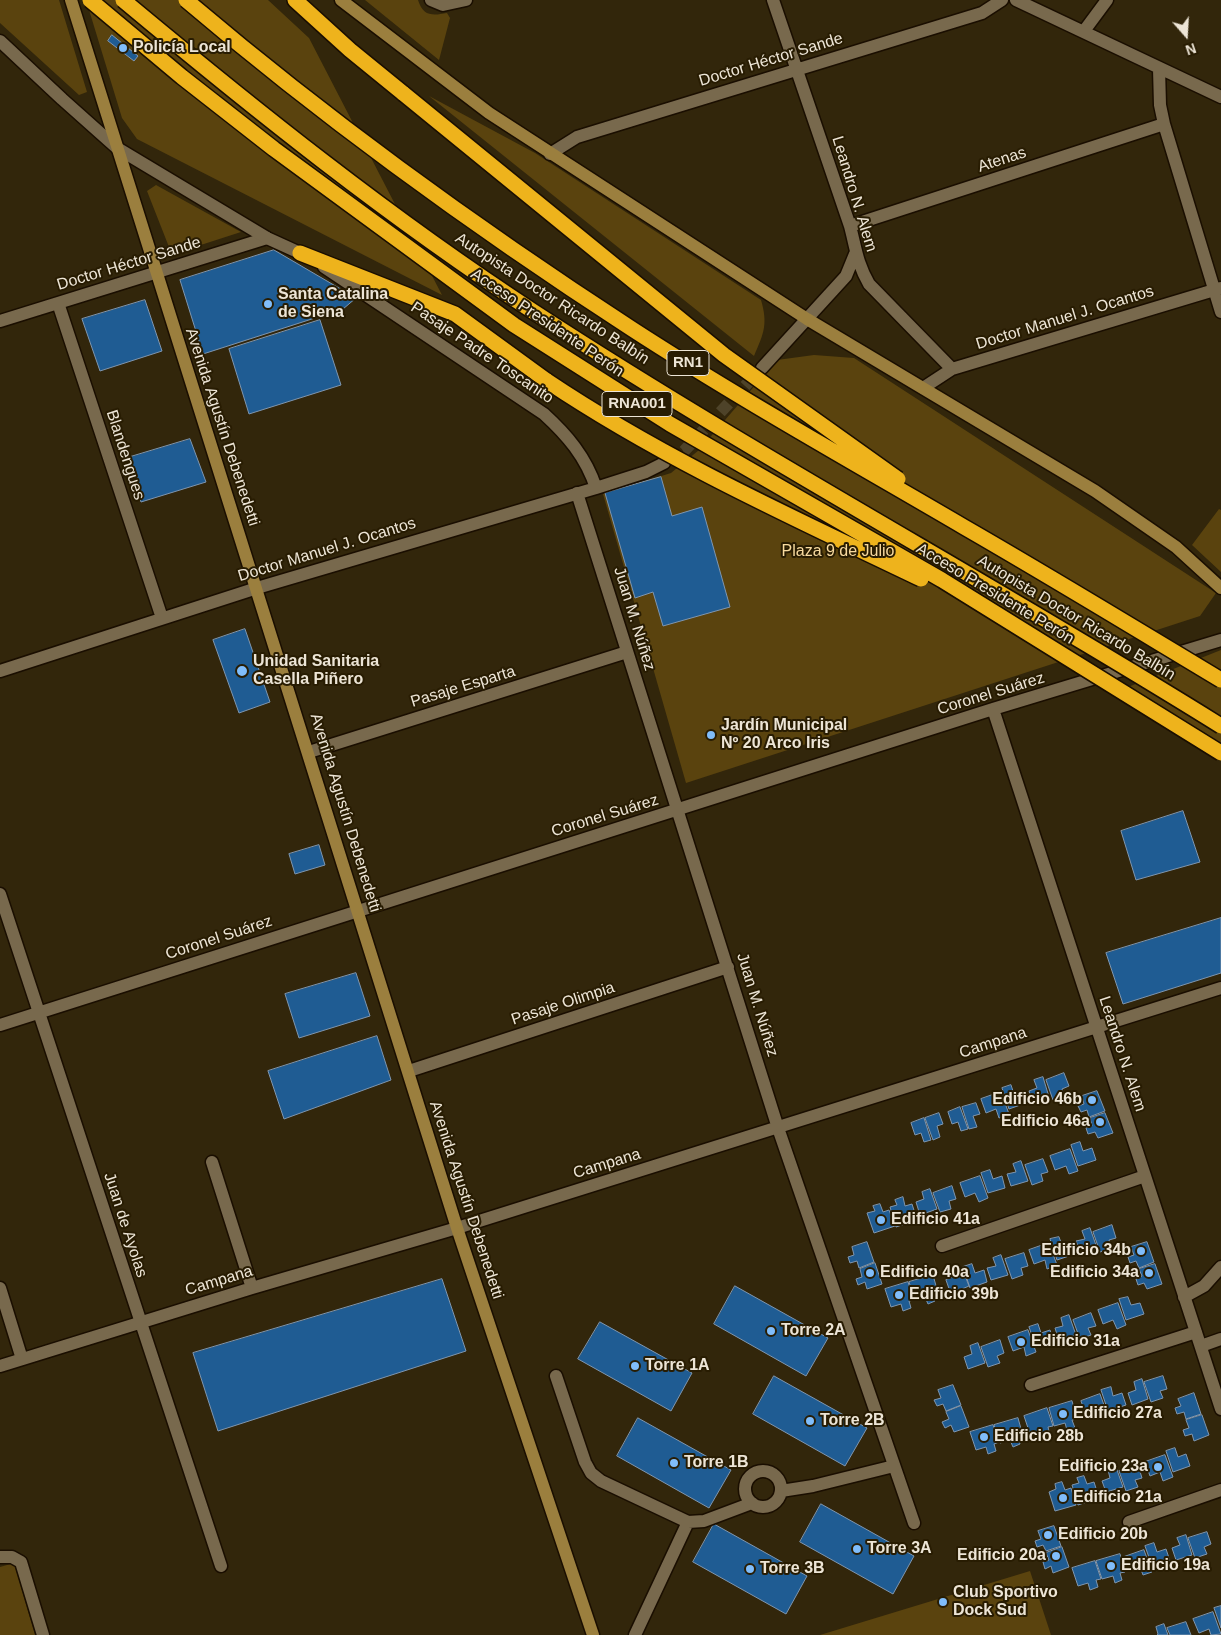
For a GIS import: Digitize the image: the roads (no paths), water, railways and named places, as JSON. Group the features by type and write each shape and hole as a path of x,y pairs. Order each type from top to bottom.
{"highway":[{"name":"Acceso Presidente Perón","path":"90,0 182,77 274,149 514,325 670,424 942,580 1221,753"},
{"name":"Autopista Doctor Ricardo Balbín","path":"123,0 220,80 395,215 534,312 729,433 1114,659 1221,726"},
{"name":"Autopista Doctor Ricardo Balbín","path":"186,0 369,144 540,268 634,330 851,462 964,526 1221,680"},
{"path":"296,0 350,50 724,355 964,526"},
{"path":"300,253 455,314 547,381 646,443 750,497 1003,618"}],"main road":[{"name":"Avenida Agustín Debenedetti","path":"71,0 359,911 457,1228 593,1635"},
{"path":"341,0 489,113 550,154 807,319 1095,491 1176,547 1221,588"}],"street":[{"path":"431,0 443,5 466,0"},
{"name":"Leandro N. Alem","path":"773,0 850,226 855,254 869,284 952,369"},
{"name":"Doctor Héctor Sande","path":"550,154 577,137 795,69 982,14 1002,0"},
{"path":"1016,0 1221,97"},
{"path":"1084,32 1107,0"},
{"name":"Pasaje Padre Toscanito","path":"0,40 62,99 118,148 267,238 300,253 362,291 544,414 567,436 591,473 596,488"},
{"path":"1159,69 1160,105 1164,124 1218,289 1221,312"},
{"name":"Atenas","path":"850,226 1164,124"},
{"name":"Doctor Héctor Sande","path":"0,321 267,238"},
{"path":"762,368 846,276 855,254"},
{"name":"Doctor Manuel J. Ocantos","path":"923,388 952,369 1218,289"},
{"name":"Blandengues","path":"58,303 162,618"},
{"name":"Doctor Manuel J. Ocantos","path":"0,672 257,588 596,488 646,472 664,463"},
{"name":"Juan M. Núñez","path":"577,493 679,810 778,1128 914,1523"},
{"name":"Coronel Suárez","path":"0,1025 993,709 1221,640"},
{"name":"Pasaje Esparta","path":"309,752 628,652"},
{"name":"Leandro N. Alem","path":"993,709 1221,1409"},
{"name":"Juan de Ayolas","path":"0,894 221,1566"},
{"name":"Pasaje Olimpia","path":"408,1071 728,968"},
{"name":"Campana","path":"0,1366 252,1288 457,1228 1221,988"},
{"path":"212,1162 252,1288"},
{"path":"942,1246 1145,1176"},
{"path":"1184,1297 1204,1286 1221,1267"},
{"path":"0,1288 22,1359"},
{"path":"1031,1385 1196,1332"},
{"path":"1201,1346 1221,1339"},
{"path":"556,1376 585,1462 590,1473 601,1481 688,1522 704,1521 752,1503"},
{"path":"781,1491 778,1479 769,1471 757,1471 747,1479 745,1484 746,1497 752,1503 761,1507 772,1504 781,1491 813,1486 894,1466"},
{"path":"1129,1522 1221,1490"},
{"path":"635,1635 688,1522"},
{"path":"0,1558 12,1557 21,1562 44,1635"}],"tunnel":[{"path":"668,461 684,451 760,370"}],"place":[{"name":"Policía Local","path":"123,48"},
{"name":"Santa Catalina de Siena","path":"268,304"},
{"name":"Unidad Sanitaria Casella Piñero","path":"242,671"},
{"name":"Jardín Municipal Nº 20 Arco Iris","path":"711,735"},
{"name":"Edificio 46b","path":"1092,1100"},
{"name":"Edificio 46a","path":"1100,1122"},
{"name":"Edificio 41a","path":"881,1220"},
{"name":"Edificio 34b","path":"1141,1251"},
{"name":"Edificio 40a","path":"870,1273"},
{"name":"Edificio 34a","path":"1149,1273"},
{"name":"Edificio 39b","path":"899,1295"},
{"name":"Torre 2A","path":"771,1331"},
{"name":"Edificio 31a","path":"1021,1342"},
{"name":"Torre 1A","path":"635,1366"},
{"name":"Edificio 27a","path":"1063,1414"},
{"name":"Torre 2B","path":"810,1421"},
{"name":"Edificio 28b","path":"984,1437"},
{"name":"Torre 1B","path":"674,1463"},
{"name":"Edificio 23a","path":"1158,1467"},
{"name":"Edificio 21a","path":"1063,1498"},
{"name":"Edificio 20b","path":"1048,1535"},
{"name":"Torre 3A","path":"857,1549"},
{"name":"Edificio 20a","path":"1056,1556"},
{"name":"Edificio 19a","path":"1111,1566"},
{"name":"Torre 3B","path":"750,1569"},
{"name":"Club Sportivo Dock Sud","path":"943,1602"}],"park label":[{"name":"Plaza 9 de Julio","path":"838,552"}]}
